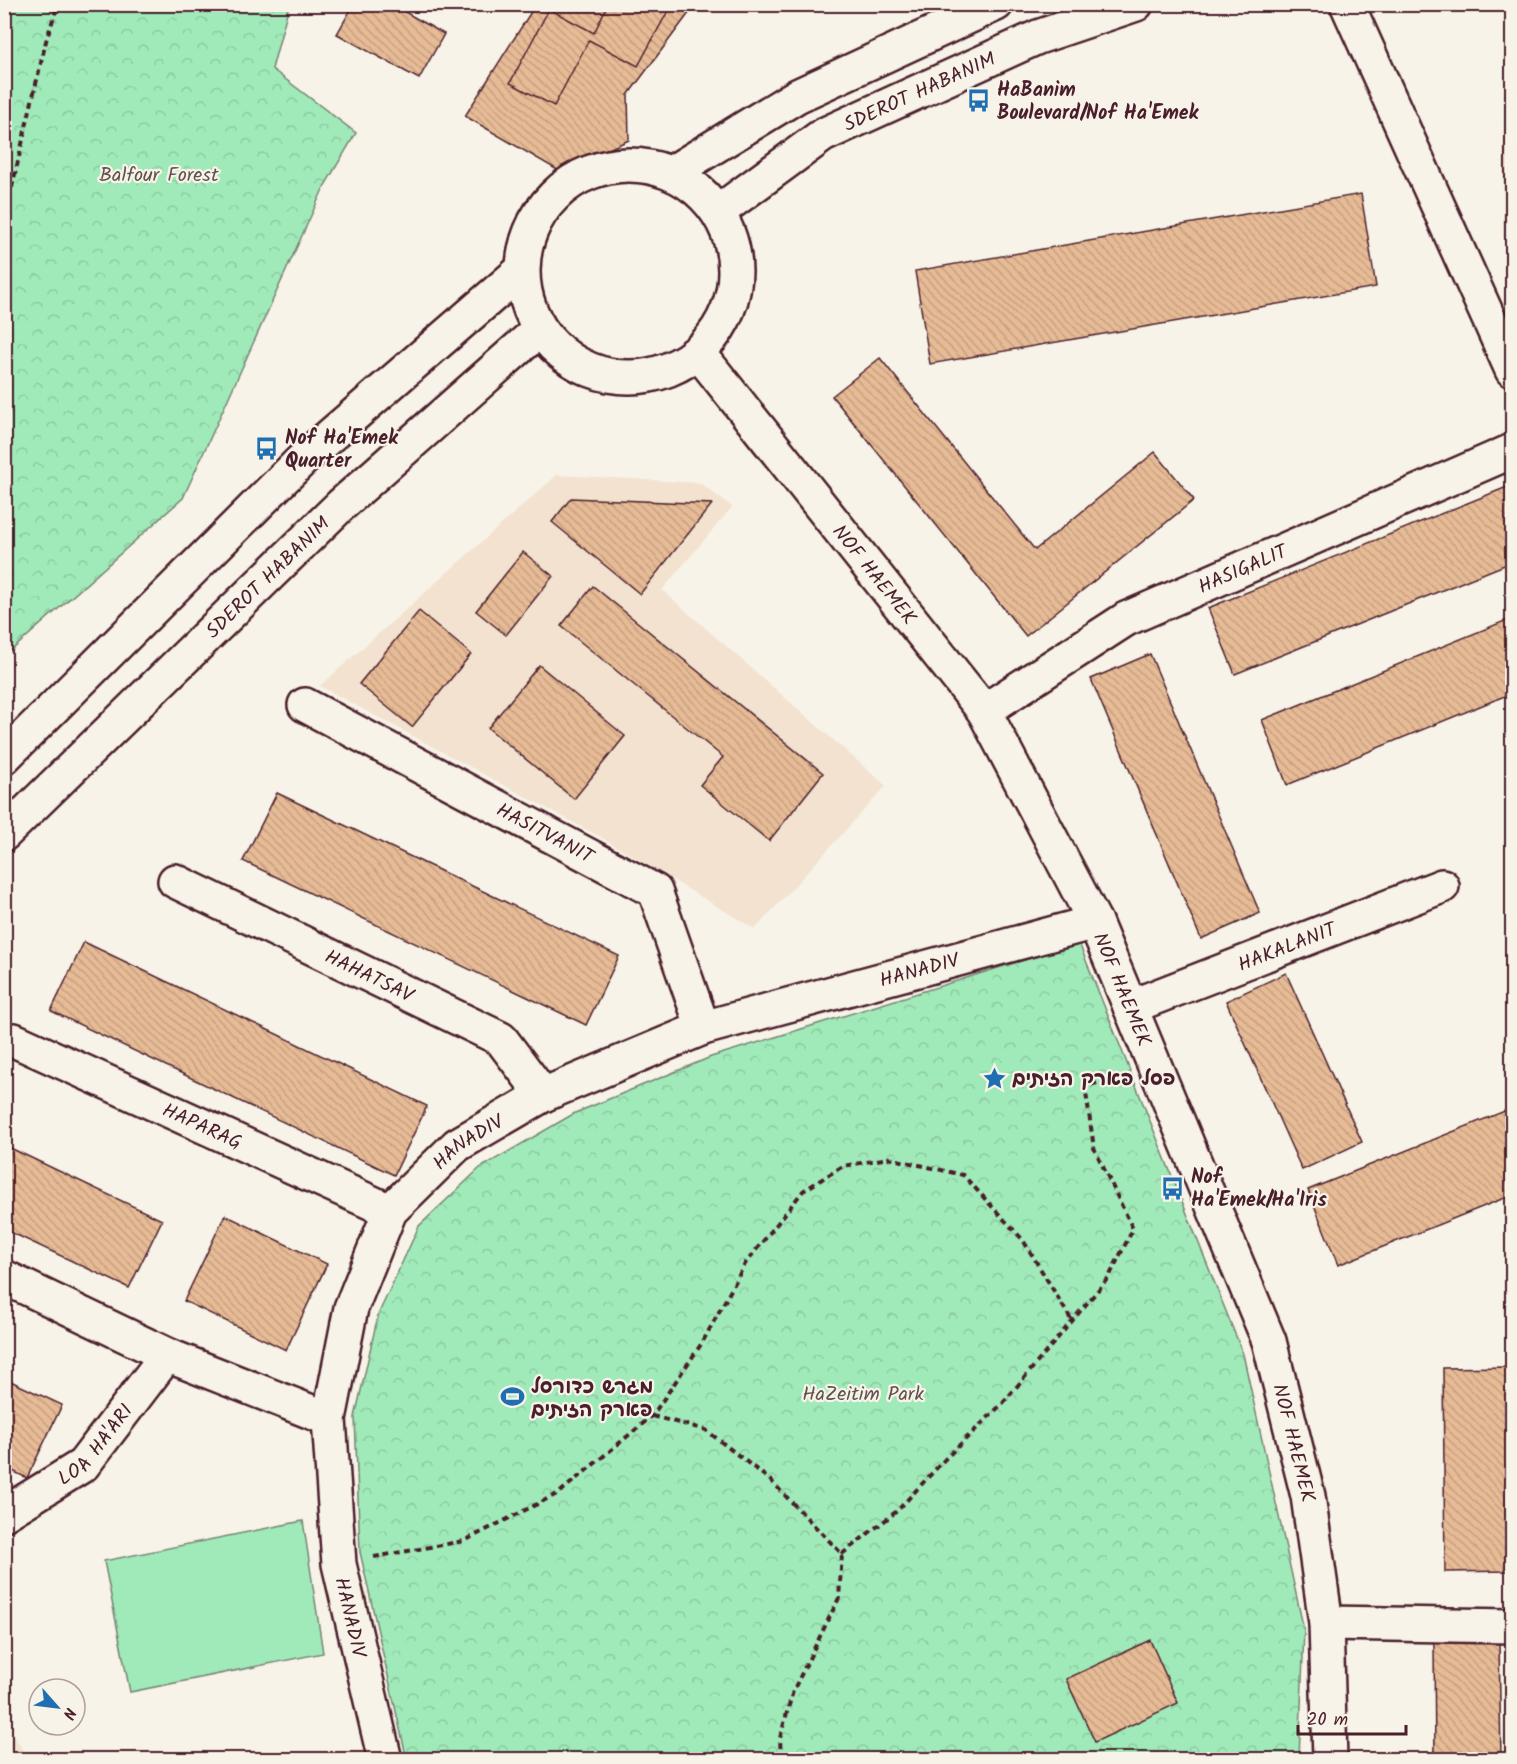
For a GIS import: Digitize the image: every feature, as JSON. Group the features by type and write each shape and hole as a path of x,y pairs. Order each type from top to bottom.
{"street":[{"path":"671,173 797,96 996,4"},
{"name":"SDEROT HABANIM","path":"718,212 824,135 1038,37 1136,4"},
{"path":"1347,4 1512,370"},
{"path":"637,165 671,173 697,189 718,212 731,240 735,270 731,301 718,329 698,352 667,371 632,378 596,373 564,357 540,330 526,302 522,270 528,236 545,206 571,182 603,168 637,165"},
{"path":"4,757 302,460 522,270"},
{"name":"SDEROT HABANIM","path":"4,834 341,505 540,330"},
{"name":"NOF HAEMEK","path":"698,352 984,711 1095,922 1269,1341 1308,1496 1326,1623 1330,1760"},
{"name":"HASIGALIT","path":"984,711 1126,618 1512,451"},
{"name":"HASITVANIT","path":"305,705 655,891 704,1028"},
{"name":"HAHATSAV","path":"175,881 501,1039 543,1095"},
{"name":"HAKALANIT","path":"1130,1007 1442,886"},
{"name":"HANADIV","path":"385,1760 339,1564 329,1419 351,1308 390,1211 458,1145 543,1095 704,1028 1095,922"},
{"name":"HAPARAG","path":"14,1040 390,1211"},
{"path":"4,1276 167,1355 329,1419"},
{"name":"LOA HA'ARI","path":"4,1514 83,1465 167,1355"},
{"path":"1326,1623 1512,1626"}],"path":[{"path":"4,207 12,188 46,41 58,4"},
{"path":"781,1760 780,1738 793,1691 839,1598 842,1554 897,1511 945,1459 1003,1403 1109,1276 1133,1229 1094,1149 1085,1086 1155,1069"},
{"path":"339,1564 464,1541 559,1493 652,1416 702,1343 745,1264 803,1191 843,1166 889,1158 963,1175 1023,1240 1072,1321"},
{"path":"652,1416 705,1430 771,1481 842,1554"}],"shaded area":[{"path":"1512,95 1512,252 1503,238 1504,96"},
{"path":"557,475 700,483 732,507 662,590 886,786 755,929 604,839 320,686"},
{"path":"5,1722 28,1759 5,1759"}],"green space":[{"name":"Balfour Forest","path":"5,4 289,5 272,69 356,133 324,187 183,498 5,656"},
{"name":"HaZeitim Park","path":"1079,943 1243,1354 1304,1630 1299,1759 407,1760 360,1552 355,1417 378,1315 419,1226 480,1168 575,1113 711,1057"},
{"path":"303,1521 323,1653 130,1692 104,1561"}],"building":[{"path":"354,4 391,4 444,34 419,79 337,34"},
{"path":"536,4 694,4 628,95 629,140 559,171 465,116"},
{"path":"608,4 661,4 669,9 638,66 589,40 554,106 510,83 549,9 594,33"},
{"path":"1361,194 1376,287 930,364 915,271"},
{"path":"880,358 1035,550 1155,452 1194,500 1026,636 832,396"},
{"path":"1507,487 1512,501 1512,562 1235,674 1208,608"},
{"path":"571,498 712,504 640,594 552,522"},
{"path":"523,552 553,576 506,635 476,611"},
{"path":"593,586 823,773 769,841 700,785 723,757 561,626"},
{"path":"419,611 471,654 412,727 359,684"},
{"path":"1512,618 1512,693 1287,785 1262,720"},
{"path":"1150,654 1260,913 1201,939 1091,679"},
{"path":"539,665 625,736 574,799 488,728"},
{"path":"277,793 619,956 586,1025 243,861"},
{"path":"84,942 427,1106 394,1175 51,1011"},
{"path":"1286,973 1362,1142 1302,1170 1226,1001"},
{"path":"1512,1108 1512,1195 1338,1265 1308,1190"},
{"path":"4,1145 162,1220 129,1288 4,1229"},
{"path":"225,1215 327,1264 286,1350 184,1301"},
{"path":"1508,1367 1510,1571 1445,1572 1443,1368"},
{"path":"4,1378 62,1405 27,1478 4,1467"},
{"path":"1150,1640 1178,1703 1095,1742 1066,1679"},
{"path":"1499,1642 1501,1760 1435,1760 1434,1643"}],"place":[{"name":"HaBanim Boulevard/Nof Ha'Emek","path":"979,100"},
{"name":"Nof Ha'Emek Quarter","path":"267,449"},
{"name":"פסל פארק הזיתים","path":"994,1078"},
{"name":"Nof Ha'Emek/Ha'Iris","path":"1173,1188"},
{"name":"מגרש כדורסל פארק הזיתים","path":"513,1397"}]}
